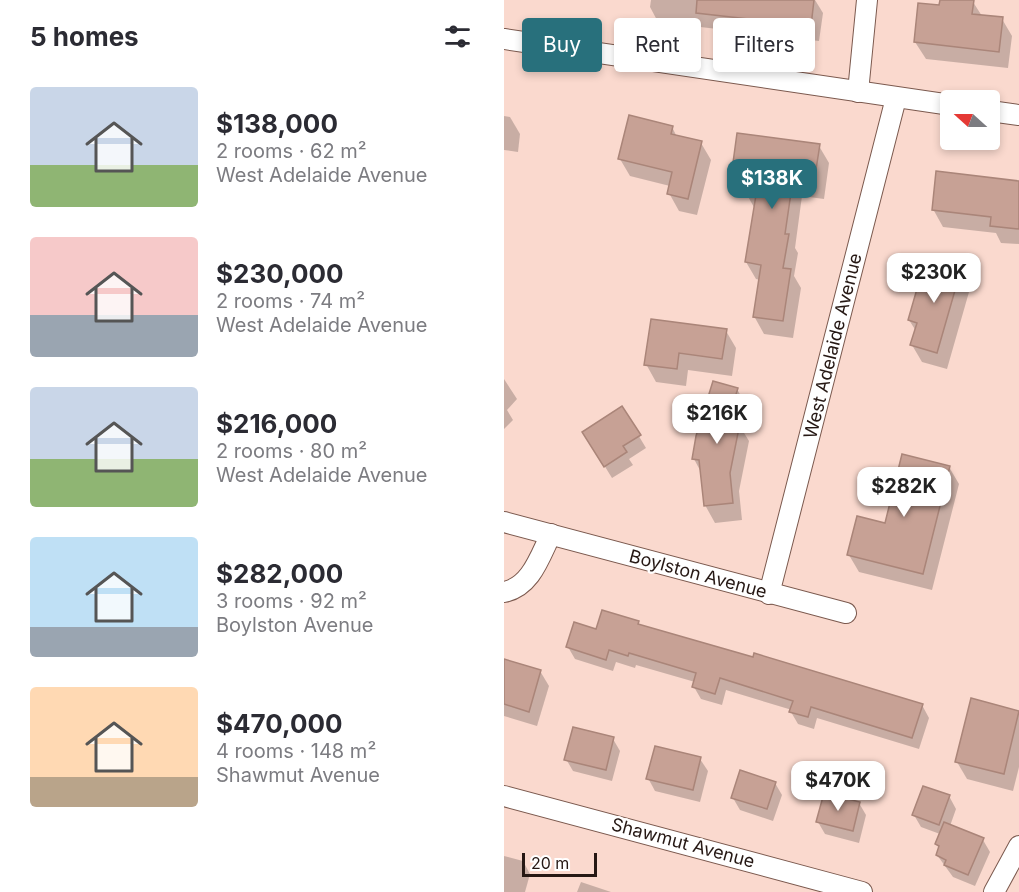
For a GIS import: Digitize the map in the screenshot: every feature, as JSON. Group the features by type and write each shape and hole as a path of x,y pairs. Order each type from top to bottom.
{"street":[{"path":"858,92 867,0"},
{"path":"504,39 940,104"},
{"name":"West Adelaide Avenue","path":"770,594 896,98"},
{"path":"1000,112 1019,115"},
{"name":"Boylston Avenue","path":"504,522 846,614"},
{"path":"504,592 512,591 530,575 550,534"},
{"name":"Shawmut Avenue","path":"504,796 862,892"},
{"path":"994,892 1019,846"}],"building":[{"path":"697,0 814,0 812,18 740,18 696,13"},
{"path":"940,0 974,0 972,14 1003,17 999,52 914,42 918,3 939,5"},
{"path":"629,115 673,126 671,134 702,141 688,199 667,194 672,172 618,159"},
{"path":"737,133 820,144 814,182 793,179 785,234 789,234 783,268 791,269 783,321 753,317 761,265 745,262 756,195 744,193 747,172 732,170"},
{"path":"936,171 1019,181 1019,229 990,226 991,217 932,210"},
{"path":"934,258 962,266 937,353 910,345 917,323 908,320 921,275 928,277"},
{"path":"651,319 727,329 722,359 679,353 677,369 644,365"},
{"path":"713,381 738,388 728,420 740,423 730,473 733,503 704,506 699,460 692,459 696,436"},
{"path":"622,406 641,435 623,446 627,452 604,467 582,432"},
{"path":"902,454 950,466 923,574 847,555 857,516 885,523"},
{"path":"602,610 639,621 638,624 753,657 754,653 923,704 912,738 811,707 808,717 789,712 793,701 720,678 715,694 692,687 696,673 629,653 628,656 609,650 606,660 566,647 574,622 596,629"},
{"path":"504,659 541,670 529,712 504,704"},
{"path":"971,698 1019,711 1004,774 955,762"},
{"path":"573,727 614,737 606,770 564,760"},
{"path":"655,746 701,757 693,790 646,779"},
{"path":"740,770 776,782 767,809 731,798"},
{"path":"923,786 950,795 939,825 912,815"},
{"path":"824,793 860,802 853,831 816,822"},
{"path":"944,822 984,838 968,875 944,865 946,860 936,855 939,846 935,844"}]}
